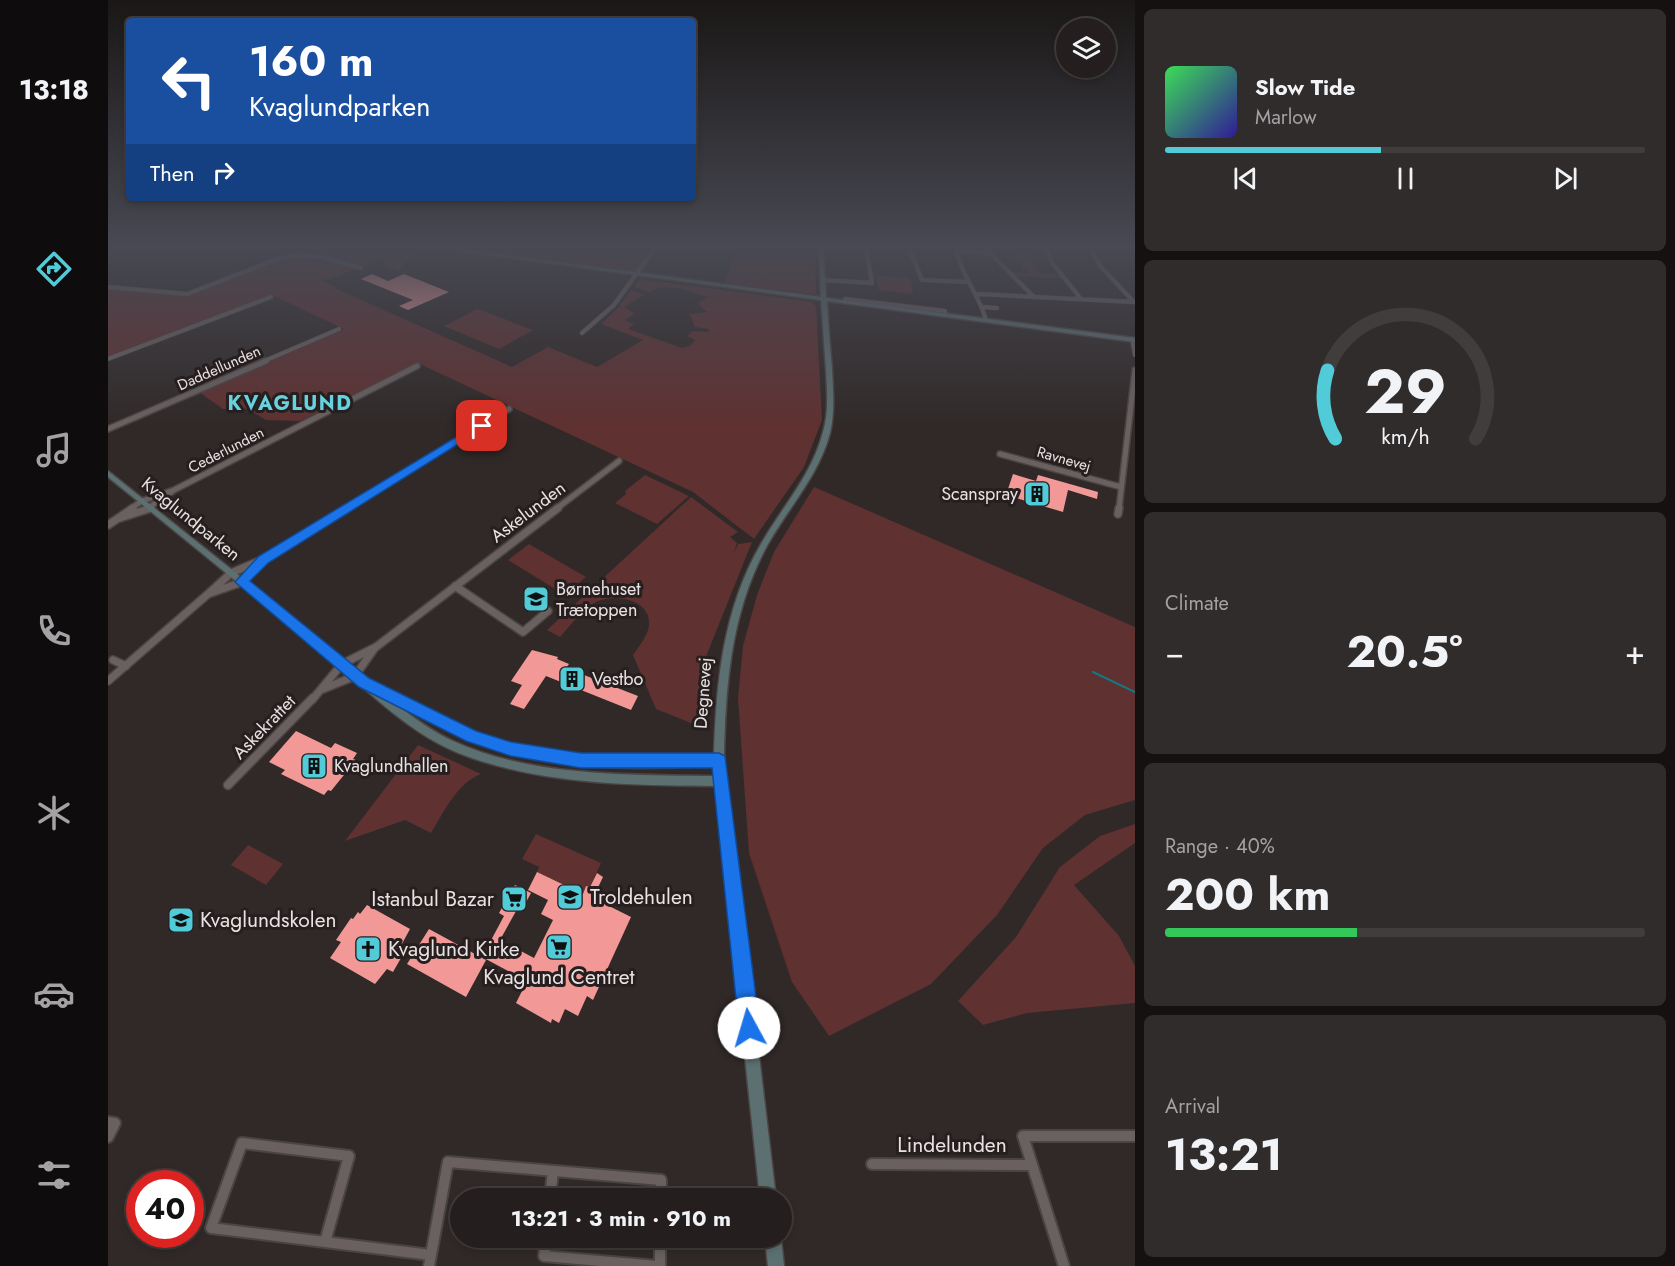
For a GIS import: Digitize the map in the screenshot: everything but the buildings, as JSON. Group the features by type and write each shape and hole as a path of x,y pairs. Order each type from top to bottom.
{"street":[{"path":"108,359 244,307"},
{"path":"582,333 613,307"},
{"name":"Degnevej","path":"767,1188 719,761 720,696 732,621 748,577 818,457 826,434 830,398 824,307"},
{"path":"884,307 1134,339 1135,355"},
{"path":"984,307 986,320"},
{"path":"996,307 999,315"},
{"name":"Daddellunden","path":"108,429 339,329"},
{"name":"Cederlunden","path":"120,518 142,501 174,490 417,366"},
{"path":"1118,514 1135,370"},
{"path":"108,681 231,573 264,560 509,409"},
{"name":"Ravnevej","path":"1000,453 1121,488"},
{"name":"Askelunden","path":"342,664 376,647 619,461"},
{"name":"Kvaglundparken","path":"108,473 415,726 429,734 468,753 518,768 604,779 722,781"},
{"name":"Cederlunden","path":"151,508 174,490"},
{"path":"108,525 120,518 151,508"},
{"path":"208,594 242,582 264,560"},
{"path":"455,586 523,632 548,612"},
{"name":"Askelunden","path":"355,676 376,647"},
{"path":"113,660 126,666"},
{"name":"Askekrattet","path":"228,785 321,690 342,664"},
{"name":"Askekrattet","path":"321,690 355,676"},
{"name":"Kvaglundparken","path":"364,683 440,722 511,749 581,760 719,761"},
{"path":"108,1122 115,1123 108,1137"},
{"name":"Lindelunden","path":"1064,1266 1023,1136 1135,1136"},
{"path":"325,1242 349,1156 242,1143 211,1228 325,1242 430,1261 448,1162 661,1180 661,1188"},
{"name":"Lindelunden","path":"872,1164 1032,1165"},
{"path":"551,1188 553,1171"},
{"path":"545,1248 544,1256 658,1266 659,1248"},
{"path":"774,1248 776,1266"}],"shaded area":[{"path":"108,307 240,307 108,357"},
{"path":"298,307 377,307 512,367 548,347 597,367 643,340 601,324 619,307 624,307 635,314 624,320 634,324 628,329 682,348 690,346 695,340 687,336 693,331 708,332 709,329 695,327 690,314 707,312 701,307 816,307 822,420 804,467 754,539 693,492 418,363 300,421 266,420 247,409 223,409 199,392 344,329"},
{"path":"478,309 533,330 499,349 444,326"},
{"path":"645,475 689,496 657,524 615,503 626,494 625,491"},
{"path":"814,487 1135,627 1135,800 1085,815 1043,848 997,915 931,984 829,1036 792,982 749,853 738,698 743,646 757,595 774,552"},
{"path":"691,497 738,532 730,537 737,543 734,553 738,544 752,542 707,654 696,725 656,709 633,655 644,639 649,626 647,613 635,602 618,598 601,600 576,618 560,637 547,630"},
{"path":"529,544 586,577 565,595 508,560"},
{"path":"418,745 481,774 472,778 458,791 431,833 405,820 345,841"},
{"path":"1135,824 1135,843 1074,885 1119,936 1135,966 1135,1003 1027,1013 983,1025 958,1001 1016,937 1060,867 1100,836"},
{"path":"536,834 601,863 590,887 586,886 583,894 537,872 539,867 522,859"},
{"path":"248,845 283,864 266,885 231,865"}],"waterway":[{"path":"1093,672 1135,692"}],"place":[{"name":"Scanspray","path":"1037,494"},
{"name":"Børnehuset Trætoppen","path":"536,599"},
{"name":"Vestbo","path":"572,679"},
{"name":"Kvaglundhallen","path":"314,766"},
{"name":"Troldehulen","path":"570,897"},
{"name":"Istanbul Bazar","path":"514,899"},
{"name":"Kvaglundskolen","path":"181,920"},
{"name":"Kvaglund Centret","path":"559,947"},
{"name":"Kvaglund Kirke","path":"368,949"}],"district":[{"name":"KVAGLUND","path":"290,403"}],"route":[{"path":"482,426 264,560 242,582 364,683 472,736 511,749 581,760 719,761 749,1028"}]}
